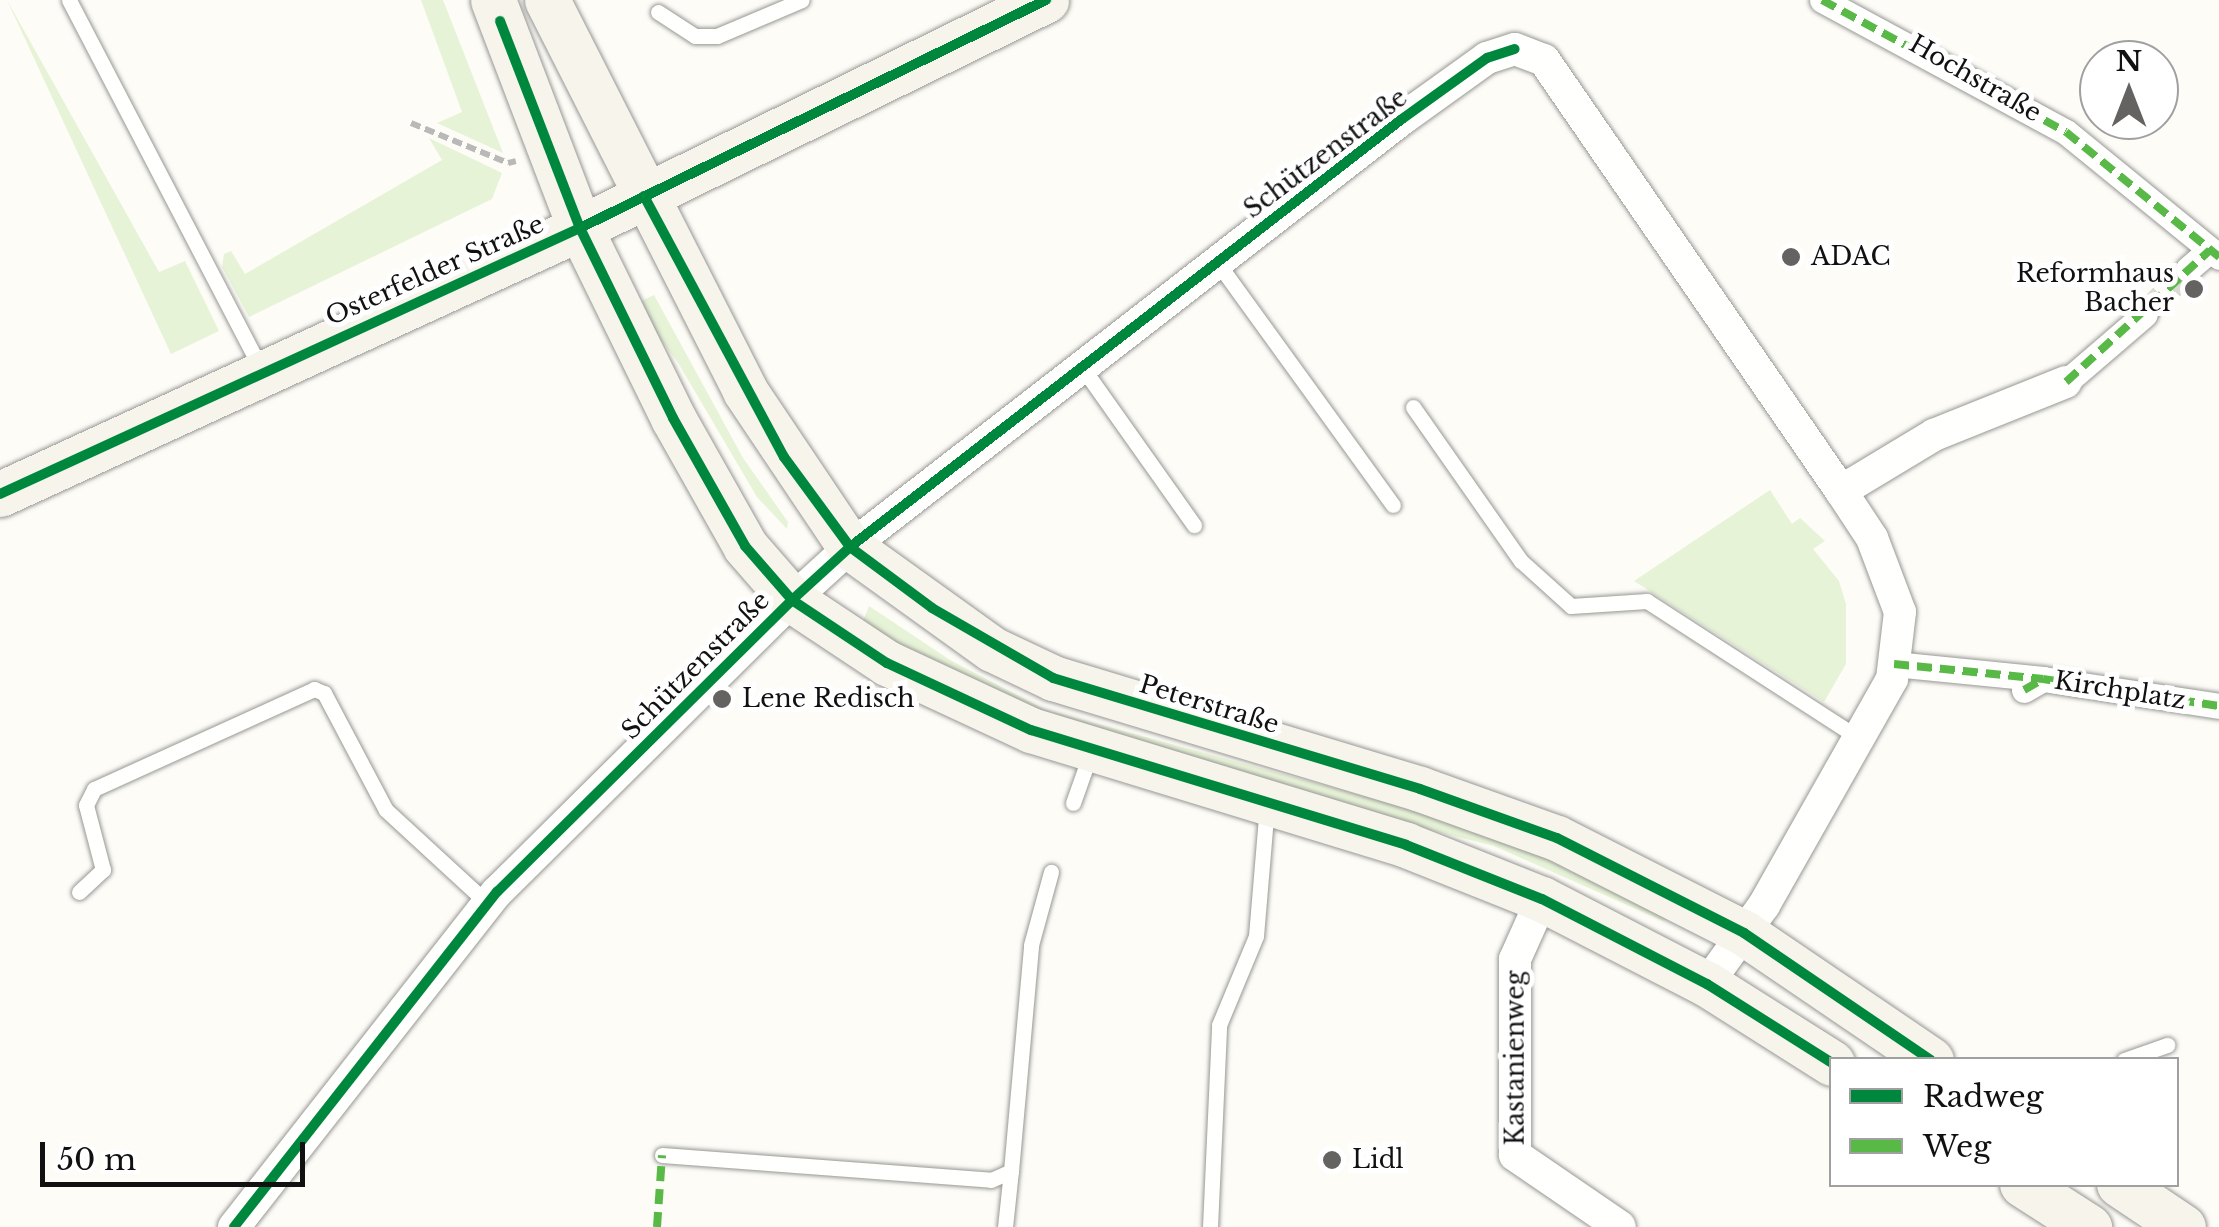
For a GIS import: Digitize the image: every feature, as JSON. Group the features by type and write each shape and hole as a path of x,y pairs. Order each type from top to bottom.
{"main road":[{"path":"493,0 580,228 739,537 792,600 887,663 954,698 1092,751 1406,844 1542,899 1707,984 1829,1062"},
{"name":"Peterstraße","path":"547,0 745,391 850,547 992,648 1053,678 1556,838 1744,934 1927,1057"},
{"name":"Osterfelder Straße","path":"0,494 580,228 1046,0"},
{"path":"2027,1187 2089,1227"},
{"path":"2123,1187 2183,1227"}],"street":[{"name":"Hochstraße","path":"1822,0 2066,132 2215,254 2188,270"},
{"name":"Schützenstraße","path":"234,1227 488,904 792,600 850,547 1430,99 1487,58 1516,48 1544,60 1841,491 1872,538 1900,612 1894,664 1859,738 1744,934 1707,984"},
{"path":"1841,491 1934,435 2066,382 2144,314"},
{"name":"Kirchplatz","path":"1894,664 2219,706"},
{"name":"Kastanienweg","path":"1542,899 1515,959 1516,1156 1620,1227"}],"lane":[{"path":"69,0 262,371"},
{"path":"658,12 694,36 717,36 802,0"},
{"path":"1217,262 1393,505"},
{"path":"1082,367 1194,525"},
{"path":"1413,406 1521,561 1570,606 1647,602 1859,738"},
{"path":"79,892 103,870 86,805 94,789 314,689 324,693 386,810 488,904"},
{"path":"1073,803 1092,751"},
{"path":"1210,1227 1219,1025 1256,936 1267,802"},
{"path":"1005,1227 1031,945 1051,872"},
{"path":"2132,1057 2166,1045"},
{"path":"662,1155 991,1180 1011,1171"}],"path":[{"path":"411,124 508,164 550,149"}],"green space":[{"path":"7,0 159,272 185,261 219,331 171,354"},
{"path":"421,0 443,0 503,153 437,123 462,112"},
{"path":"429,138 502,173 492,199 249,317 222,267 224,254 231,251 245,274 442,160"},
{"path":"654,295 743,458 788,522 787,529 757,497 677,361 638,311 635,304"},
{"path":"1770,490 1792,524 1800,518 1825,541 1813,549 1839,581 1846,604 1846,664 1824,702 1634,581"},
{"path":"869,606 950,660 1046,710 1415,810 1544,853 1672,918 1663,921 1494,846 1362,813 981,696 863,621"}],"tunnel":[{"path":"2145,314 2188,269"}],"marked path":[{"path":"1822,0 2066,132 2219,257"},
{"path":"2066,382 2210,250"},
{"path":"1894,664 2043,679"},
{"path":"2024,690 2043,679 2219,706"},
{"path":"657,1227 662,1155"}],"cycle path":[{"path":"0,494 580,228 1046,0"},
{"path":"500,21 580,228 673,418 745,546 792,600 887,663 1031,730 1406,845 1542,899 1707,984 1829,1061"},
{"path":"234,1227 497,892 792,600 850,547 1402,119 1487,58 1515,49"},
{"path":"644,196 784,457 850,547 932,608 1053,678 1420,789 1557,838 1744,933 1927,1057"}],"place":[{"name":"ADAC","path":"1791,257"},
{"name":"Reformhaus Bacher","path":"2194,289"},
{"name":"Lene Redisch","path":"722,699"},
{"name":"Lidl","path":"1332,1160"}]}
